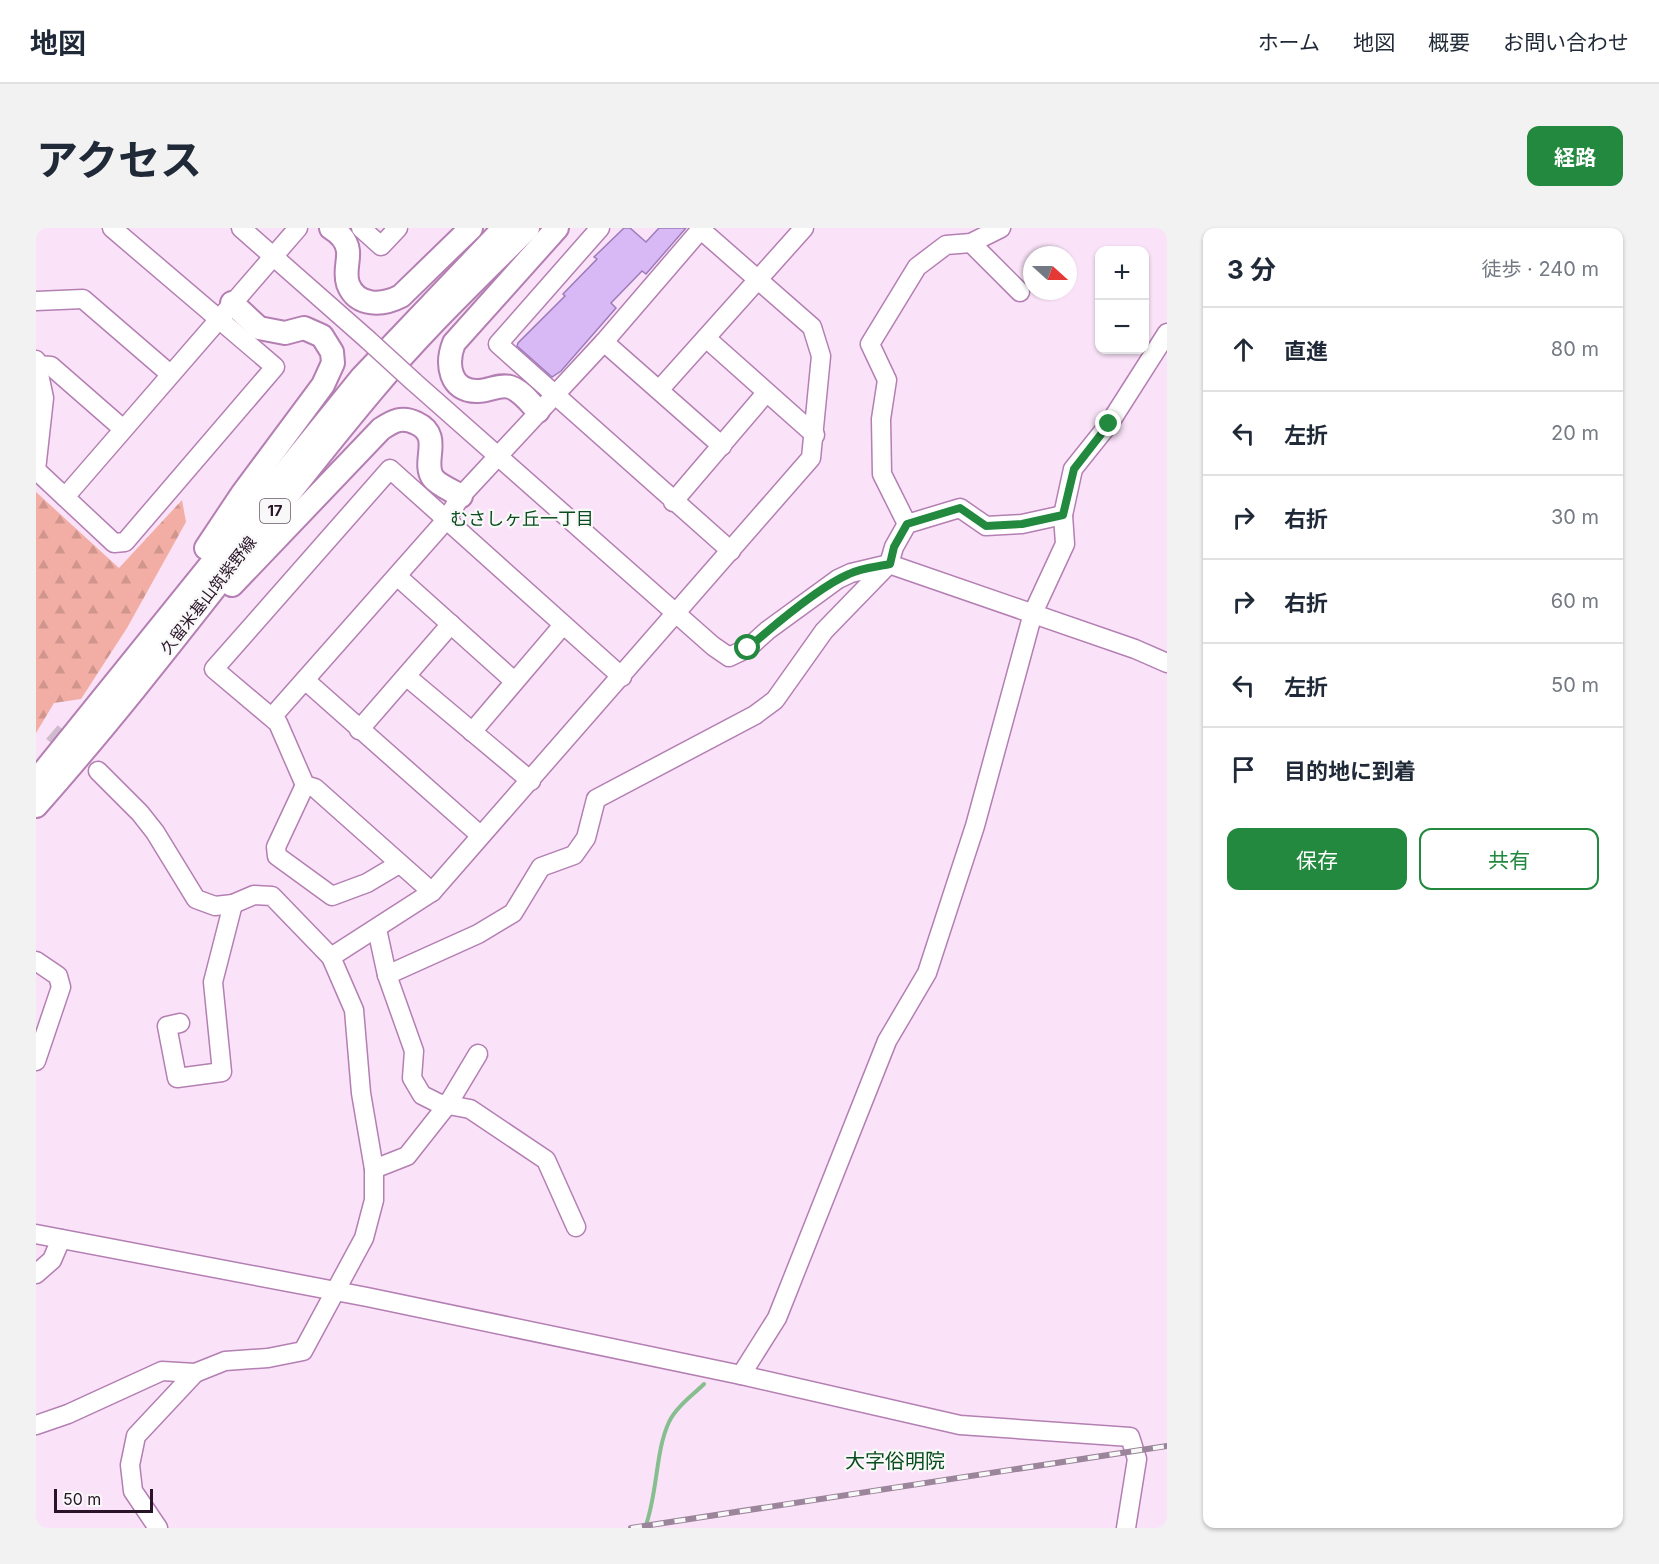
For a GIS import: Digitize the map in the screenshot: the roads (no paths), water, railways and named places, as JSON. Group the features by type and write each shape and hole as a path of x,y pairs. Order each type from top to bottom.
{"main road":[{"path":"331,228 344,240 348,250 347,275 352,292 378,304 388,303 401,296 471,228"},
{"name":"久留米基山筑紫野線","path":"36,806 91,745 260,500 362,377 504,228"},
{"name":"久留米基山筑紫野線","path":"36,782 166,634 376,387 528,228"},
{"path":"538,411 517,390 508,387 501,385 477,391 466,389 451,375 448,357 453,343 557,228"},
{"path":"166,634 186,577 242,494 323,385 333,363 332,351 322,336 304,328 285,333 260,328 225,311"},
{"path":"166,634 218,600 381,429 392,422 407,420 421,426 431,440 430,471 434,479 461,496"}],"street":[{"path":"112,228 225,311 275,367 126,542 114,543 36,471 44,398 37,363 51,366 122,428"},
{"path":"241,228 722,654 729,657 739,654 838,579 851,573 890,564 1033,613 1167,663"},
{"path":"65,497 122,428 298,228"},
{"path":"361,228 381,246 398,228"},
{"path":"600,228 498,344 673,502 731,551"},
{"path":"272,717 446,520 461,496 496,456 604,342 701,228 813,327 821,356 811,458 432,892 331,957"},
{"path":"660,389 804,228"},
{"path":"907,524 882,474 881,419 886,380 870,344 917,267 946,245 971,243 1001,228"},
{"path":"971,243 1020,292"},
{"path":"36,301 83,299 170,374"},
{"path":"741,1375 777,1318 887,1041 927,973 975,826 1033,613 1065,544 1063,515 1074,469 1109,424 1167,333"},
{"path":"706,338 815,435"},
{"path":"604,342 722,446"},
{"path":"673,502 766,393"},
{"path":"432,892 315,789 305,785 278,723 214,669 390,469 622,676"},
{"path":"387,975 478,934 513,913 541,867 574,855 586,838 596,800 756,715 775,700 824,631 890,564 894,547 907,524 960,508 986,526 1022,524 1063,515"},
{"path":"397,576 514,681"},
{"path":"359,730 451,624"},
{"path":"472,732 563,625"},
{"path":"406,676 531,781"},
{"path":"305,680 480,835"},
{"path":"98,771 140,813 155,832 196,899 215,906 233,904 254,895 272,896 331,957 354,1010 361,1093 374,1169 374,1200 364,1238 303,1351 268,1358 225,1361 195,1373 136,1436 130,1465 133,1491 158,1528"},
{"path":"305,785 276,847 277,856 332,896 367,883 399,864"},
{"path":"180,1023 167,1026 177,1078 222,1072 213,982 233,904"},
{"path":"377,929 387,975 414,1051 412,1077 422,1095 438,1103 470,1108 546,1160 576,1227"},
{"path":"36,961 58,976 61,987 36,1061"},
{"path":"374,1169 407,1156 448,1104 478,1054"},
{"path":"36,1234 336,1291 741,1375 960,1425 1130,1437 1137,1459 1126,1528"},
{"path":"36,1274 52,1260 61,1239"},
{"path":"36,1425 69,1413 162,1371 195,1373"}],"waterway":[{"path":"645,1528 664,1434 680,1406 704,1384"}],"tunnel":[{"path":"52,732 98,771"}],"railway":[{"path":"631,1528 1167,1446"}],"district":[{"name":"むさしヶ丘一丁目","path":"522,519"},
{"name":"大字俗明院","path":"895,1461"}]}
